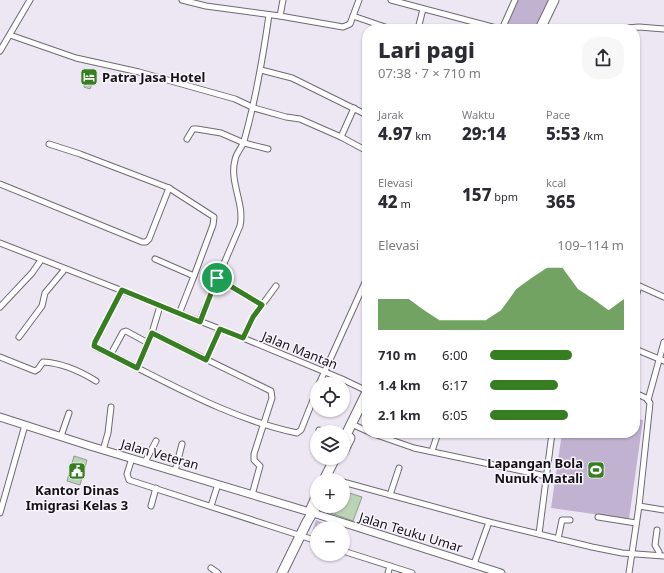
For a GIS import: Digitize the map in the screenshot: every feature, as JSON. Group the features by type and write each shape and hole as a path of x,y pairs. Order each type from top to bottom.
{"highway":[{"path":"542,24 554,0"},
{"path":"548,24 559,0"},
{"path":"350,426 362,401"},
{"path":"350,438 362,413"},
{"path":"282,573 312,513"}],"street":[{"path":"0,51 30,0"},
{"path":"182,0 206,6 280,16 343,27 350,24 359,0"},
{"path":"206,6 207,0"},
{"path":"280,16 283,0"},
{"path":"503,24 515,0"},
{"path":"395,1 482,24"},
{"path":"419,24 423,9"},
{"path":"200,322 241,222 234,184 235,159 244,143 254,108 269,15"},
{"path":"353,16 376,24"},
{"path":"640,27 664,29"},
{"path":"10,35 76,58 139,72 235,99 254,108 286,117 300,119 341,137 362,148"},
{"path":"260,70 292,78 362,112"},
{"path":"341,137 354,108"},
{"path":"187,139 191,131 195,129 221,133 244,143 268,149"},
{"path":"49,144 80,154 169,188 214,217 214,225 179,314"},
{"path":"0,184 142,242 146,242 149,239 169,188"},
{"name":"Jalan Mantan","path":"0,243 243,338 362,389"},
{"path":"155,259 194,276"},
{"path":"0,307 32,273 41,260"},
{"path":"19,337 42,306 45,293 65,269"},
{"path":"217,278 262,305"},
{"path":"243,338 253,317 276,286"},
{"path":"640,286 664,297"},
{"path":"323,377 362,289"},
{"path":"122,290 94,346 235,415 263,425 297,433 300,432 310,407"},
{"path":"137,368 152,333 160,306"},
{"path":"206,360 220,329"},
{"path":"111,354 126,331 148,343"},
{"path":"152,333 271,391 272,398 253,457 260,466 252,494"},
{"path":"629,573 639,506 648,426 650,403 648,400 662,361 664,342"},
{"path":"640,351 662,361"},
{"path":"0,357 35,371 43,362 62,365 78,371 96,381"},
{"path":"640,396 648,400"},
{"path":"103,450 108,432 112,407"},
{"path":"61,436 69,413"},
{"name":"Jalan Veteran","path":"0,417 103,450 252,494 310,509"},
{"path":"0,512 25,425"},
{"path":"356,426 362,429"},
{"path":"384,438 432,452 546,476"},
{"path":"432,452 436,438"},
{"path":"539,534 551,438"},
{"path":"145,462 156,441"},
{"path":"175,471 182,444"},
{"path":"132,458 127,474 128,479 310,539"},
{"path":"390,495 399,468"},
{"path":"211,506 218,484"},
{"path":"350,484 489,522 558,539 606,550 661,556"},
{"path":"151,506 156,488"},
{"path":"639,506 664,510"},
{"name":"Jalan Teuku Umar","path":"322,513 501,573"},
{"path":"598,517 636,523"},
{"path":"558,539 562,520 570,520"},
{"path":"474,564 489,522"},
{"path":"657,530 655,545 661,556"},
{"path":"350,552 412,573"},
{"path":"388,573 390,566"},
{"path":"211,568 218,573"}],"shaded area":[{"path":"517,0 552,0 540,24 506,24"},
{"name":"Lapangan Bola Nunuk Matali","path":"640,419 643,420 629,519 551,508 561,438 640,438"}],"building":[{"name":"Patra Jasa Hotel","path":"86,71 96,73 90,89 84,87 85,82 83,82"},
{"name":"Kantor Dinas Imigrasi Kelas 3","path":"74,456 87,460 80,485 67,481"},
{"path":"350,493 362,497 353,521 331,513 350,513"}],"place":[{"name":"Patra Jasa Hotel","path":"89,77"},
{"name":"Lapangan Bola Nunuk Matali","path":"596,470"},
{"name":"Kantor Dinas Imigrasi Kelas 3","path":"77,471"}],"route":[{"path":"217,278 256,300 262,305 253,317 243,338 220,329 206,360 152,333 137,368 94,346 122,290 200,322 217,278"}]}
